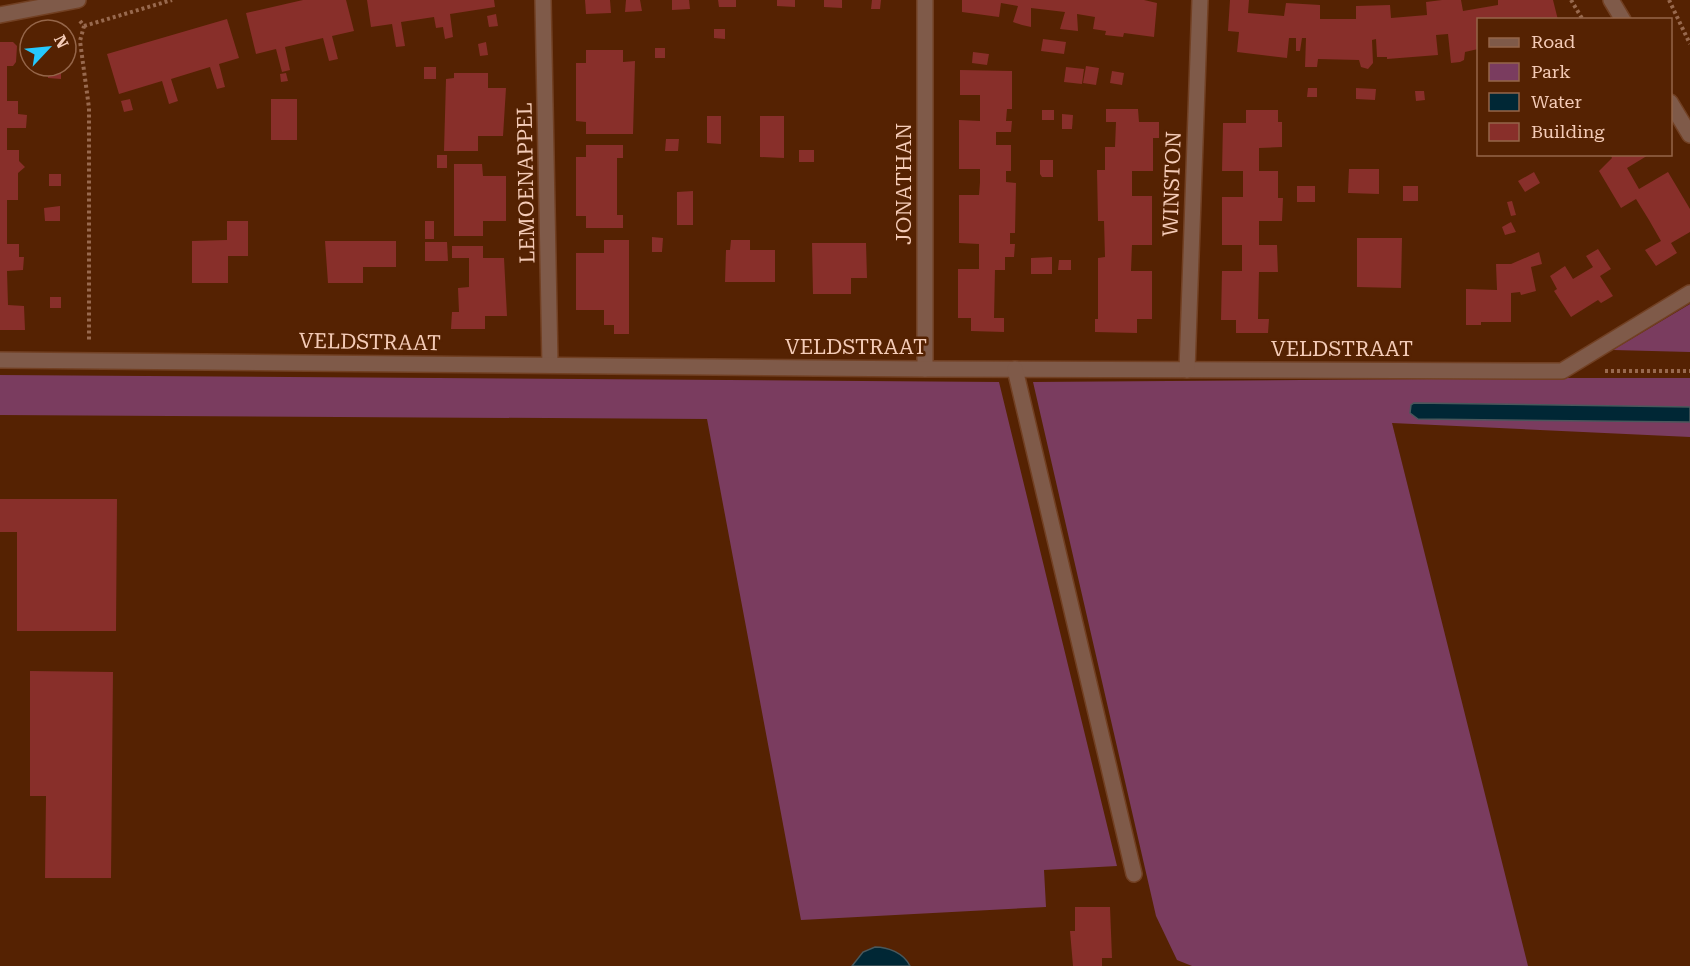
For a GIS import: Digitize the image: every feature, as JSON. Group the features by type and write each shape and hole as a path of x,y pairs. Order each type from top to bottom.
{"street":[{"name":"LEMOENAPPEL","path":"543,0 550,365"},
{"name":"JONATHAN","path":"925,0 925,369"},
{"name":"WINSTON","path":"1187,370 1200,0"},
{"path":"1611,0 1622,18"},
{"path":"0,15 73,2"},
{"path":"1672,104 1690,135"},
{"path":"1562,371 1690,293"},
{"name":"VELDSTRAAT","path":"0,360 925,369 1562,371"},
{"path":"1015,369 1134,874"}],"path":[{"path":"84,26 172,0"},
{"path":"1571,0 1582,18"},
{"path":"1668,0 1690,44"},
{"path":"73,2 84,26 80,41 88,108 89,361"},
{"path":"1562,371 1690,371"}],"green space":[{"path":"1690,304 1690,352 1613,350"},
{"path":"0,375 999,382 1117,866 1044,870 1046,907 801,920 707,419 0,415"},
{"path":"1690,378 1690,437 1392,423 1528,966 1192,966 1177,960 1156,916 1033,382"}],"water":[{"path":"1414,403 1690,407 1690,422 1418,419 1410,413 1411,405"},
{"path":"875,947 895,952 910,966 852,966 863,952"}],"building":[{"path":"303,0 346,0 354,31 332,36 338,59 329,61 323,38 285,47 290,70 282,72 276,49 256,54 246,13"},
{"path":"367,0 494,0 495,7 450,14 453,37 445,39 443,27 436,28 434,17 401,22 405,46 396,47 392,24 371,27"},
{"path":"585,0 610,0 611,13 586,14"},
{"path":"626,0 640,0 642,11 625,12"},
{"path":"672,0 689,0 690,9 672,10"},
{"path":"718,0 736,0 736,7 719,7"},
{"path":"777,0 795,0 795,7 777,6"},
{"path":"824,0 842,0 842,8 824,7"},
{"path":"872,0 881,0 880,9 871,9"},
{"path":"962,0 1144,0 1157,3 1154,37 1124,33 1123,37 1105,35 1106,31 1093,29 1095,17 1077,14 1078,31 1060,29 1065,12 1031,8 1031,27 1013,22 1018,6 1001,3 999,17 962,12"},
{"path":"1230,0 1249,0 1248,13 1284,16 1286,3 1320,5 1320,19 1356,19 1356,6 1390,5 1391,18 1427,15 1426,2 1442,0 1461,0 1463,11 1498,5 1498,0 1553,0 1558,18 1477,18 1477,49 1465,52 1464,60 1460,62 1451,63 1448,34 1436,35 1438,55 1387,59 1387,57 1377,57 1376,39 1372,40 1373,63 1368,69 1361,67 1359,60 1318,59 1317,67 1305,67 1306,38 1302,38 1300,51 1296,51 1296,38 1289,38 1287,58 1237,52 1239,32 1228,31"},
{"path":"496,14 498,26 489,27 487,16"},
{"path":"227,19 239,58 219,64 225,87 217,89 210,67 171,79 178,101 169,104 162,81 119,94 107,54"},
{"path":"714,29 725,29 725,39 714,38"},
{"path":"1043,39 1066,42 1064,54 1041,51"},
{"path":"0,42 13,42 17,46 16,62 13,66 7,66 7,101 18,101 18,114 27,115 26,128 7,128 7,150 19,150 19,161 25,167 18,173 18,200 7,200 7,244 19,244 19,257 24,257 23,270 7,271 8,305 24,306 25,330 0,330"},
{"path":"486,42 488,55 480,56 478,44"},
{"path":"655,48 665,48 665,58 655,58"},
{"path":"586,50 623,50 623,62 635,61 633,134 586,134 586,122 576,121 576,63 586,63"},
{"path":"973,52 989,54 987,65 972,63"},
{"path":"1086,66 1099,68 1096,85 1083,83"},
{"path":"424,67 436,67 436,79 424,79"},
{"path":"1066,67 1084,69 1082,84 1064,82"},
{"path":"960,70 1012,71 1012,109 1007,109 1006,121 1012,121 1011,132 996,132 996,145 1011,145 1011,171 1006,171 1006,182 1016,183 1015,233 1010,233 1010,244 1015,244 1014,257 1005,257 1005,270 995,270 994,318 1004,318 1004,332 971,331 971,318 958,318 958,269 979,269 979,244 959,243 959,195 979,195 980,182 980,169 959,169 959,120 980,121 980,95 960,95"},
{"path":"1112,71 1124,73 1122,85 1110,83"},
{"path":"286,73 288,81 281,82 280,74"},
{"path":"454,73 488,73 488,88 506,88 503,136 478,136 478,151 444,151 446,79 454,78"},
{"path":"1308,88 1317,88 1317,97 1307,97"},
{"path":"1356,88 1376,89 1375,100 1356,99"},
{"path":"1415,91 1424,91 1425,100 1416,101"},
{"path":"130,99 133,110 124,112 121,101"},
{"path":"271,99 297,99 297,140 271,140"},
{"path":"1106,109 1138,109 1139,122 1159,122 1159,138 1153,138 1153,171 1132,171 1132,196 1152,196 1152,245 1132,245 1131,271 1152,271 1152,319 1137,319 1137,333 1095,332 1095,319 1098,319 1098,258 1105,257 1104,221 1098,221 1097,170 1105,170 1105,147 1115,147 1116,122 1106,122"},
{"path":"1042,110 1054,110 1054,120 1042,120"},
{"path":"1246,110 1278,110 1278,122 1282,122 1282,147 1259,148 1259,171 1278,171 1278,198 1283,198 1282,221 1259,221 1259,245 1277,245 1278,272 1259,272 1258,319 1269,319 1268,333 1236,333 1236,320 1221,320 1222,271 1242,271 1242,245 1222,245 1222,197 1243,197 1243,171 1222,171 1223,123 1246,123"},
{"path":"1062,114 1073,115 1072,129 1062,129"},
{"path":"707,116 721,116 721,144 707,143"},
{"path":"760,116 784,116 784,158 760,157"},
{"path":"666,139 679,139 678,151 665,151"},
{"path":"586,145 623,145 623,158 617,158 617,215 623,215 623,228 586,228 586,216 576,216 576,157 586,157"},
{"path":"799,150 814,150 814,162 799,162"},
{"path":"437,155 447,155 447,168 437,168"},
{"path":"1611,156 1647,156 1627,168 1639,189 1668,172 1690,209 1690,232 1671,243 1677,253 1656,266 1645,250 1661,241 1649,220 1636,199 1621,208 1599,171 1612,158"},
{"path":"1040,160 1053,160 1053,177 1042,177"},
{"path":"454,164 482,164 483,176 506,176 506,221 483,221 483,236 454,236"},
{"path":"1349,169 1379,169 1379,194 1348,193"},
{"path":"1534,172 1540,183 1525,192 1518,181"},
{"path":"49,174 61,174 61,186 49,186"},
{"path":"1297,186 1315,186 1315,202 1297,202"},
{"path":"1403,186 1418,186 1418,201 1403,201"},
{"path":"693,191 693,225 677,225 677,192"},
{"path":"1512,201 1516,215 1511,216 1507,202"},
{"path":"60,206 60,221 45,221 44,208"},
{"path":"227,221 248,221 248,256 228,256 228,283 192,283 192,241 227,240"},
{"path":"425,221 434,221 434,239 425,239"},
{"path":"1511,222 1516,232 1505,235 1502,227"},
{"path":"652,237 663,238 662,252 652,252"},
{"path":"1357,238 1402,238 1401,288 1357,287"},
{"path":"604,240 629,240 629,334 614,334 614,325 604,325 604,310 576,310 576,253 604,253"},
{"path":"731,240 750,240 750,250 775,250 775,282 725,282 726,250 730,250"},
{"path":"325,241 396,241 396,267 363,267 363,283 328,283"},
{"path":"425,242 447,242 448,261 425,261"},
{"path":"812,243 866,243 867,278 851,278 851,294 813,294"},
{"path":"452,246 483,246 483,258 504,258 507,316 485,316 485,329 451,329 452,312 459,312 458,288 469,287 469,258 452,258"},
{"path":"1598,249 1611,269 1600,276 1613,296 1601,303 1598,300 1571,317 1554,291 1557,289 1550,276 1565,266 1573,279 1593,267 1586,256"},
{"path":"1539,252 1542,264 1531,267 1536,291 1521,295 1520,292 1511,293 1511,322 1481,322 1481,325 1466,325 1466,289 1497,290 1496,264 1511,264"},
{"path":"1052,257 1052,274 1031,274 1031,258"},
{"path":"1059,260 1071,260 1071,270 1058,270"},
{"path":"50,297 61,297 61,308 50,308"},
{"path":"0,499 117,499 116,631 17,631 17,532 0,532"},
{"path":"30,671 113,672 111,878 45,878 46,796 30,796"},
{"path":"1075,907 1110,907 1112,958 1102,958 1102,966 1073,966 1070,931 1075,931"}]}
